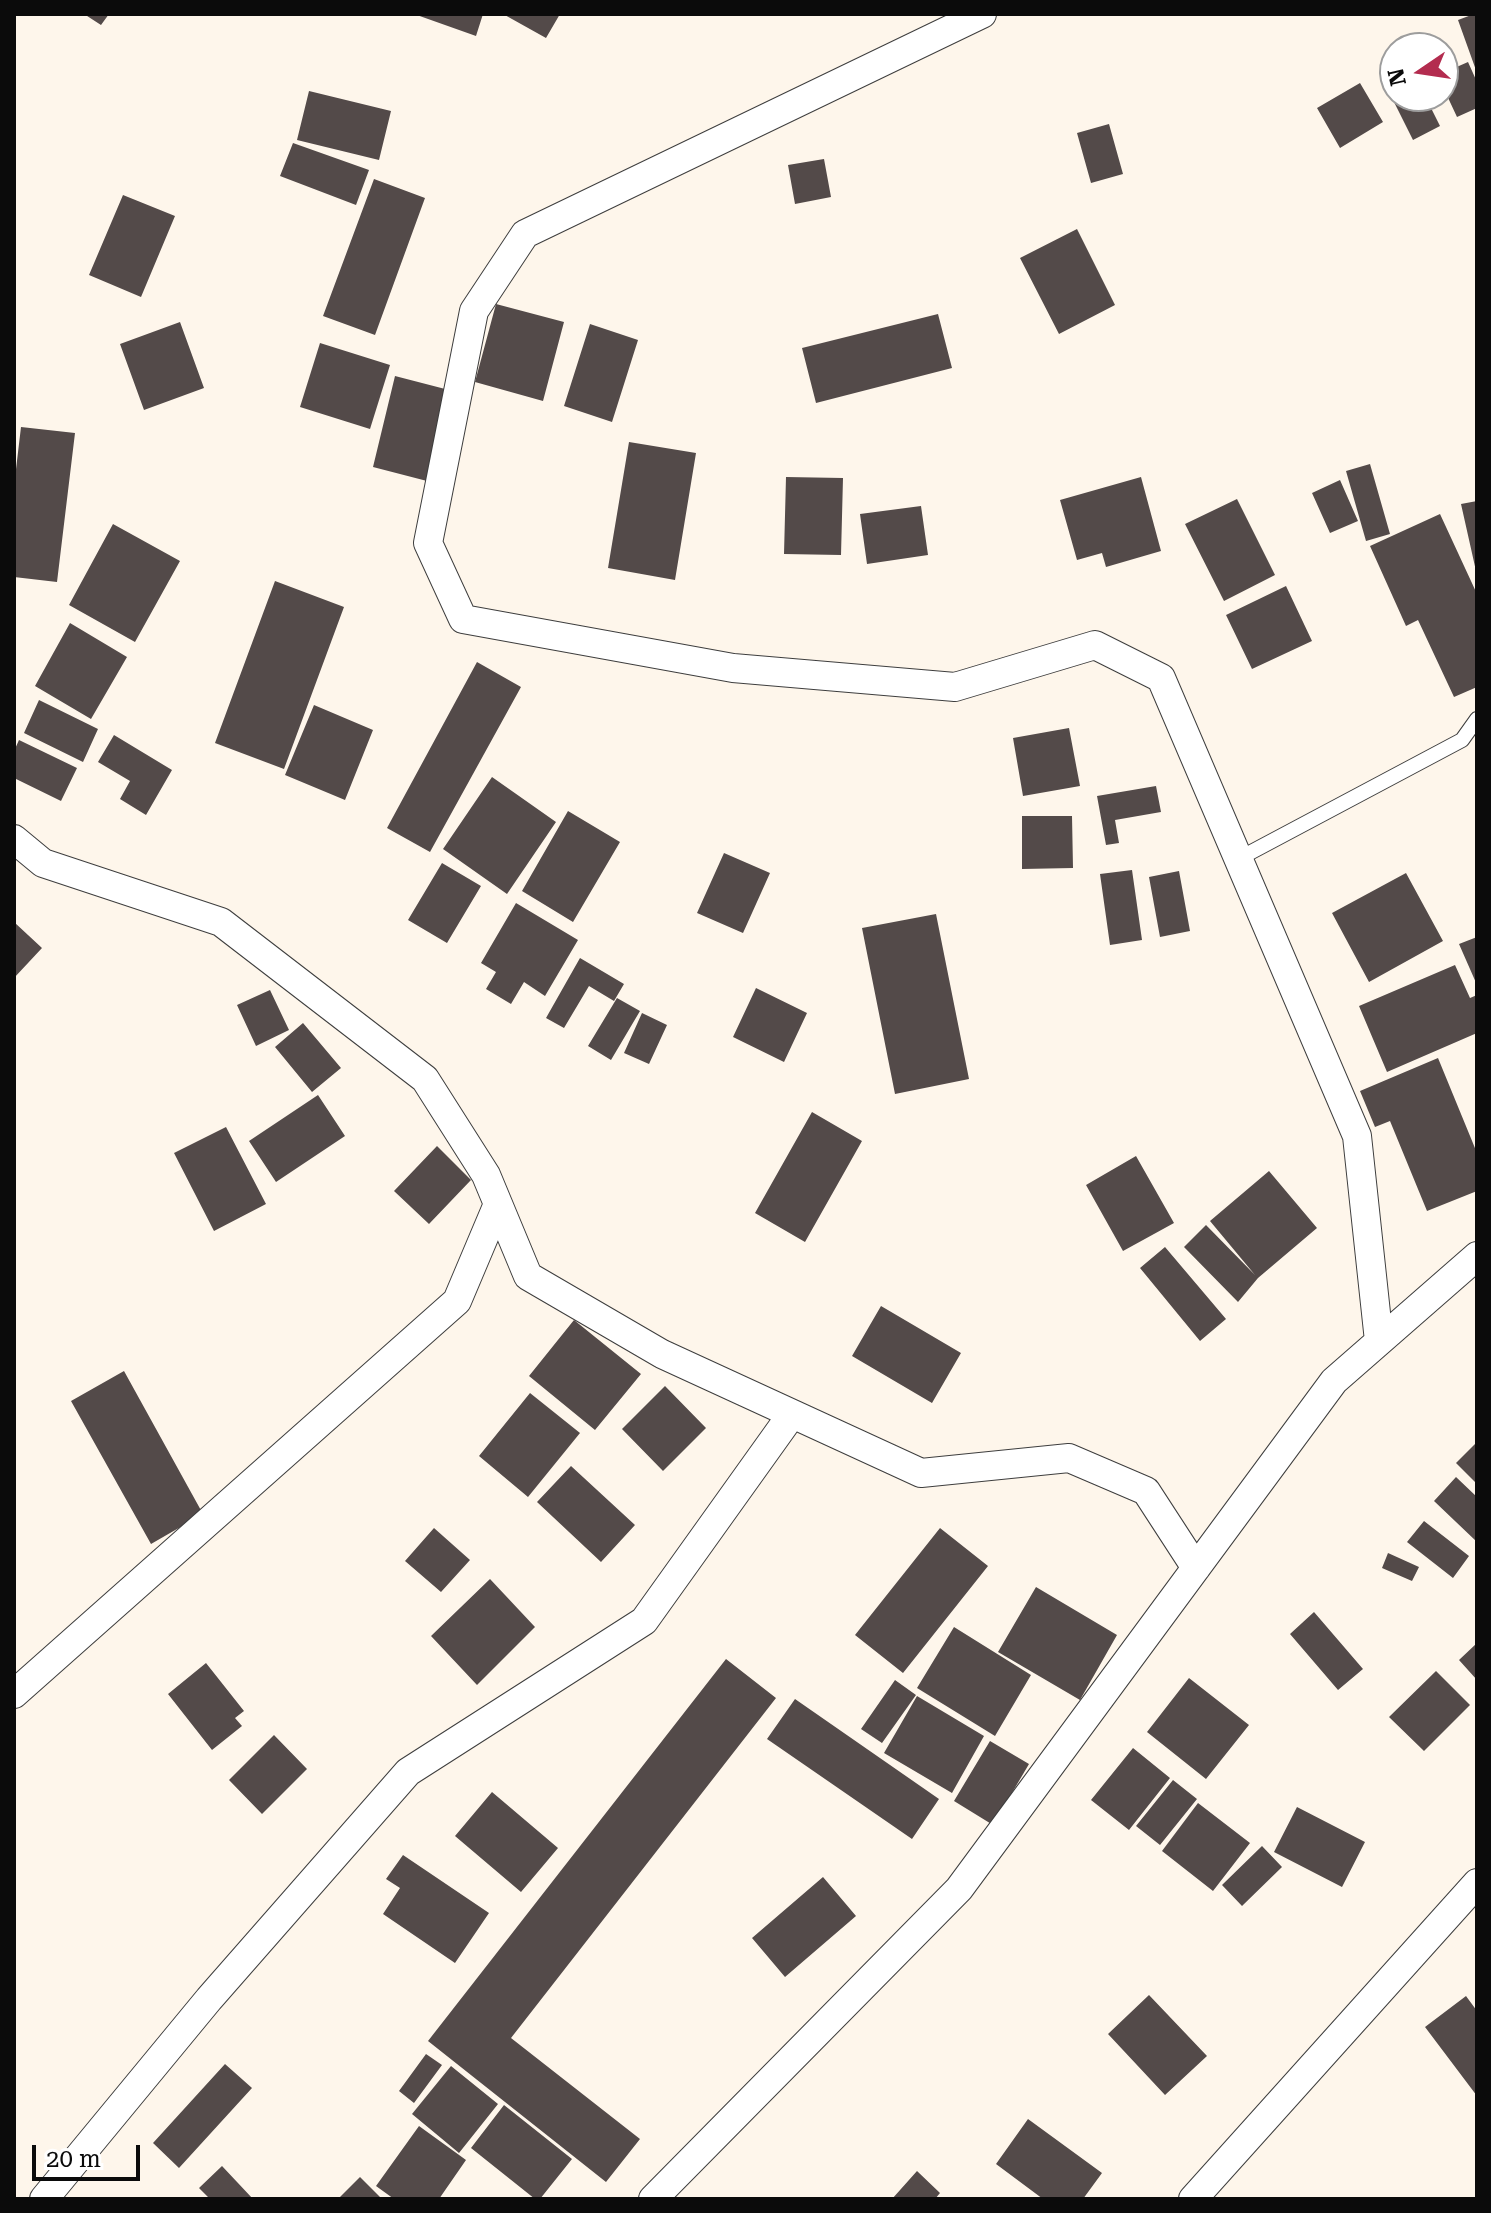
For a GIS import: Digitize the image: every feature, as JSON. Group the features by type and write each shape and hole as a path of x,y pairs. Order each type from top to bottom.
{"street":[{"path":"982,14 525,234 474,311 428,543 463,619 733,668 955,687 1095,645 1161,678 1357,1136 1379,1341"},
{"path":"14,839 43,863 221,922 425,1079 486,1175 528,1276 662,1354 921,1473 1069,1458 1146,1491 1196,1568"},
{"path":"14,1694 457,1301 498,1204"},
{"path":"659,2197 959,1889 1334,1381 1477,1256"},
{"path":"44,2199 209,1999 408,1772 644,1621 792,1414"},
{"path":"1193,2199 1477,1883"}],"lane":[{"path":"1240,858 1462,740 1477,719"}],"building":[{"path":"84,14 109,14 101,25"},
{"path":"414,14 483,14 476,36"},
{"path":"503,14 560,14 546,38"},
{"path":"1477,14 1477,73 1458,20"},
{"path":"1468,62 1477,82 1477,108 1457,117 1455,112 1459,112 1459,66"},
{"path":"1360,83 1383,122 1340,148 1317,108"},
{"path":"309,91 391,111 379,160 297,140"},
{"path":"1399,112 1433,112 1440,126 1413,140"},
{"path":"1109,124 1123,174 1091,183 1077,133"},
{"path":"293,143 369,170 356,205 280,176"},
{"path":"824,159 831,197 795,204 788,165"},
{"path":"374,179 425,198 375,335 323,316"},
{"path":"123,195 175,216 141,297 89,275"},
{"path":"1077,229 1115,305 1059,334 1020,258"},
{"path":"496,304 564,322 543,401 475,382"},
{"path":"938,314 952,368 816,403 802,348"},
{"path":"180,322 204,388 144,410 120,344"},
{"path":"590,324 638,340 612,422 564,406"},
{"path":"320,343 390,365 370,429 300,407"},
{"path":"395,376 449,390 427,481 373,467"},
{"path":"21,427 75,433 57,582 14,577 14,486"},
{"path":"629,442 696,453 675,580 608,568"},
{"path":"1370,464 1390,534 1366,541 1346,471"},
{"path":"786,477 843,478 841,555 784,554"},
{"path":"1141,477 1161,551 1106,567 1102,553 1077,560 1060,500"},
{"path":"1340,480 1358,521 1330,533 1312,493"},
{"path":"1237,499 1275,575 1224,601 1185,524"},
{"path":"1477,501 1477,571 1476,571 1461,504"},
{"path":"921,506 928,555 867,564 860,514"},
{"path":"1440,514 1477,594 1477,687 1454,697 1418,620 1406,626 1370,546"},
{"path":"113,524 180,561 135,642 69,605"},
{"path":"275,581 344,607 284,769 215,743"},
{"path":"1286,586 1312,641 1252,669 1226,615"},
{"path":"70,623 127,657 91,719 35,686"},
{"path":"477,662 521,687 430,852 387,828"},
{"path":"39,700 98,729 83,762 24,733"},
{"path":"314,705 373,730 345,800 285,775"},
{"path":"1069,728 1080,786 1023,796 1013,738"},
{"path":"114,735 172,770 146,815 120,799 130,781 98,762"},
{"path":"19,740 77,768 61,801 14,778 14,751"},
{"path":"492,777 556,822 507,894 443,849"},
{"path":"1156,786 1161,812 1115,820 1119,843 1106,845 1097,796"},
{"path":"568,811 620,842 573,922 522,891"},
{"path":"1022,816 1072,816 1073,868 1022,869"},
{"path":"724,853 770,873 743,933 697,913"},
{"path":"442,863 481,886 447,943 408,920"},
{"path":"1132,870 1142,940 1110,945 1100,874"},
{"path":"1179,871 1190,931 1160,937 1149,877"},
{"path":"1406,873 1443,941 1369,982 1332,913"},
{"path":"516,903 578,940 545,996 524,982 511,1004 486,989 496,972 481,963"},
{"path":"936,914 969,1079 895,1094 862,928"},
{"path":"14,922 42,948 14,978"},
{"path":"1477,937 1477,985 1459,944"},
{"path":"580,958 624,984 614,1001 589,986 564,1028 546,1018"},
{"path":"1455,965 1470,998 1477,995 1477,1033 1387,1072 1359,1006"},
{"path":"756,988 807,1013 784,1062 733,1037"},
{"path":"270,990 289,1030 256,1046 237,1005"},
{"path":"617,998 640,1011 611,1060 588,1046"},
{"path":"642,1013 667,1025 649,1064 624,1053"},
{"path":"303,1023 341,1068 312,1092 275,1047"},
{"path":"1438,1058 1477,1153 1477,1191 1427,1211 1390,1121 1375,1127 1360,1091"},
{"path":"318,1095 345,1136 276,1182 249,1141"},
{"path":"812,1112 862,1141 805,1242 755,1213"},
{"path":"226,1127 266,1204 214,1231 174,1153"},
{"path":"437,1146 471,1180 429,1224 394,1191"},
{"path":"1136,1156 1174,1223 1123,1251 1086,1185"},
{"path":"1269,1171 1317,1228 1258,1278 1238,1302 1184,1247 1206,1225 1255,1275 1210,1221"},
{"path":"1165,1247 1226,1319 1200,1341 1140,1268"},
{"path":"881,1306 961,1353 932,1403 852,1356"},
{"path":"574,1320 641,1374 595,1430 529,1376"},
{"path":"124,1371 203,1514 151,1544 71,1401"},
{"path":"665,1386 706,1428 663,1471 622,1429"},
{"path":"530,1393 580,1433 528,1497 479,1456"},
{"path":"1477,1442 1477,1484 1456,1463"},
{"path":"571,1466 635,1525 601,1562 537,1502"},
{"path":"1456,1477 1477,1497 1477,1542 1434,1501"},
{"path":"1424,1521 1469,1556 1453,1578 1407,1542"},
{"path":"434,1528 470,1560 441,1592 405,1561"},
{"path":"940,1528 988,1566 903,1673 855,1635"},
{"path":"1388,1553 1419,1567 1412,1581 1382,1568"},
{"path":"490,1579 535,1627 477,1685 431,1636"},
{"path":"1036,1587 1117,1635 1080,1700 998,1652"},
{"path":"1314,1612 1363,1669 1338,1690 1290,1634"},
{"path":"954,1627 1031,1675 995,1736 917,1688"},
{"path":"1477,1643 1477,1680 1459,1660"},
{"path":"726,1659 776,1698 511,2038 640,2139 606,2182 428,2041"},
{"path":"206,1663 244,1711 235,1718 242,1726 212,1750 168,1694"},
{"path":"1436,1671 1470,1705 1424,1751 1389,1717"},
{"path":"1189,1678 1249,1725 1206,1779 1147,1732"},
{"path":"895,1680 916,1695 882,1743 861,1729"},
{"path":"917,1696 984,1736 952,1793 884,1753"},
{"path":"795,1699 939,1799 912,1839 767,1739"},
{"path":"274,1735 307,1769 262,1814 229,1780"},
{"path":"990,1741 1029,1764 993,1825 954,1801"},
{"path":"1133,1748 1170,1778 1129,1830 1091,1800"},
{"path":"1173,1780 1197,1799 1160,1845 1136,1826"},
{"path":"492,1792 558,1848 521,1892 455,1836"},
{"path":"1198,1803 1250,1843 1213,1891 1162,1851"},
{"path":"1297,1807 1365,1842 1342,1887 1274,1852"},
{"path":"1262,1846 1282,1867 1242,1906 1222,1885"},
{"path":"403,1855 489,1913 455,1963 383,1914 400,1888 386,1879"},
{"path":"823,1877 856,1916 785,1977 752,1938"},
{"path":"1149,1995 1207,2056 1165,2095 1108,2034"},
{"path":"1466,1996 1477,2011 1477,2096 1425,2027"},
{"path":"426,2054 442,2065 414,2103 399,2091"},
{"path":"225,2064 252,2088 179,2168 153,2143"},
{"path":"451,2066 498,2104 459,2153 412,2114"},
{"path":"504,2105 572,2159 540,2199 535,2199 471,2148"},
{"path":"1028,2119 1102,2173 1083,2199 1043,2199 996,2164"},
{"path":"419,2126 466,2160 439,2199 394,2199 376,2186"},
{"path":"222,2166 253,2199 210,2199 199,2188"},
{"path":"917,2171 940,2193 935,2199 892,2199"},
{"path":"360,2177 382,2199 338,2199"}]}
